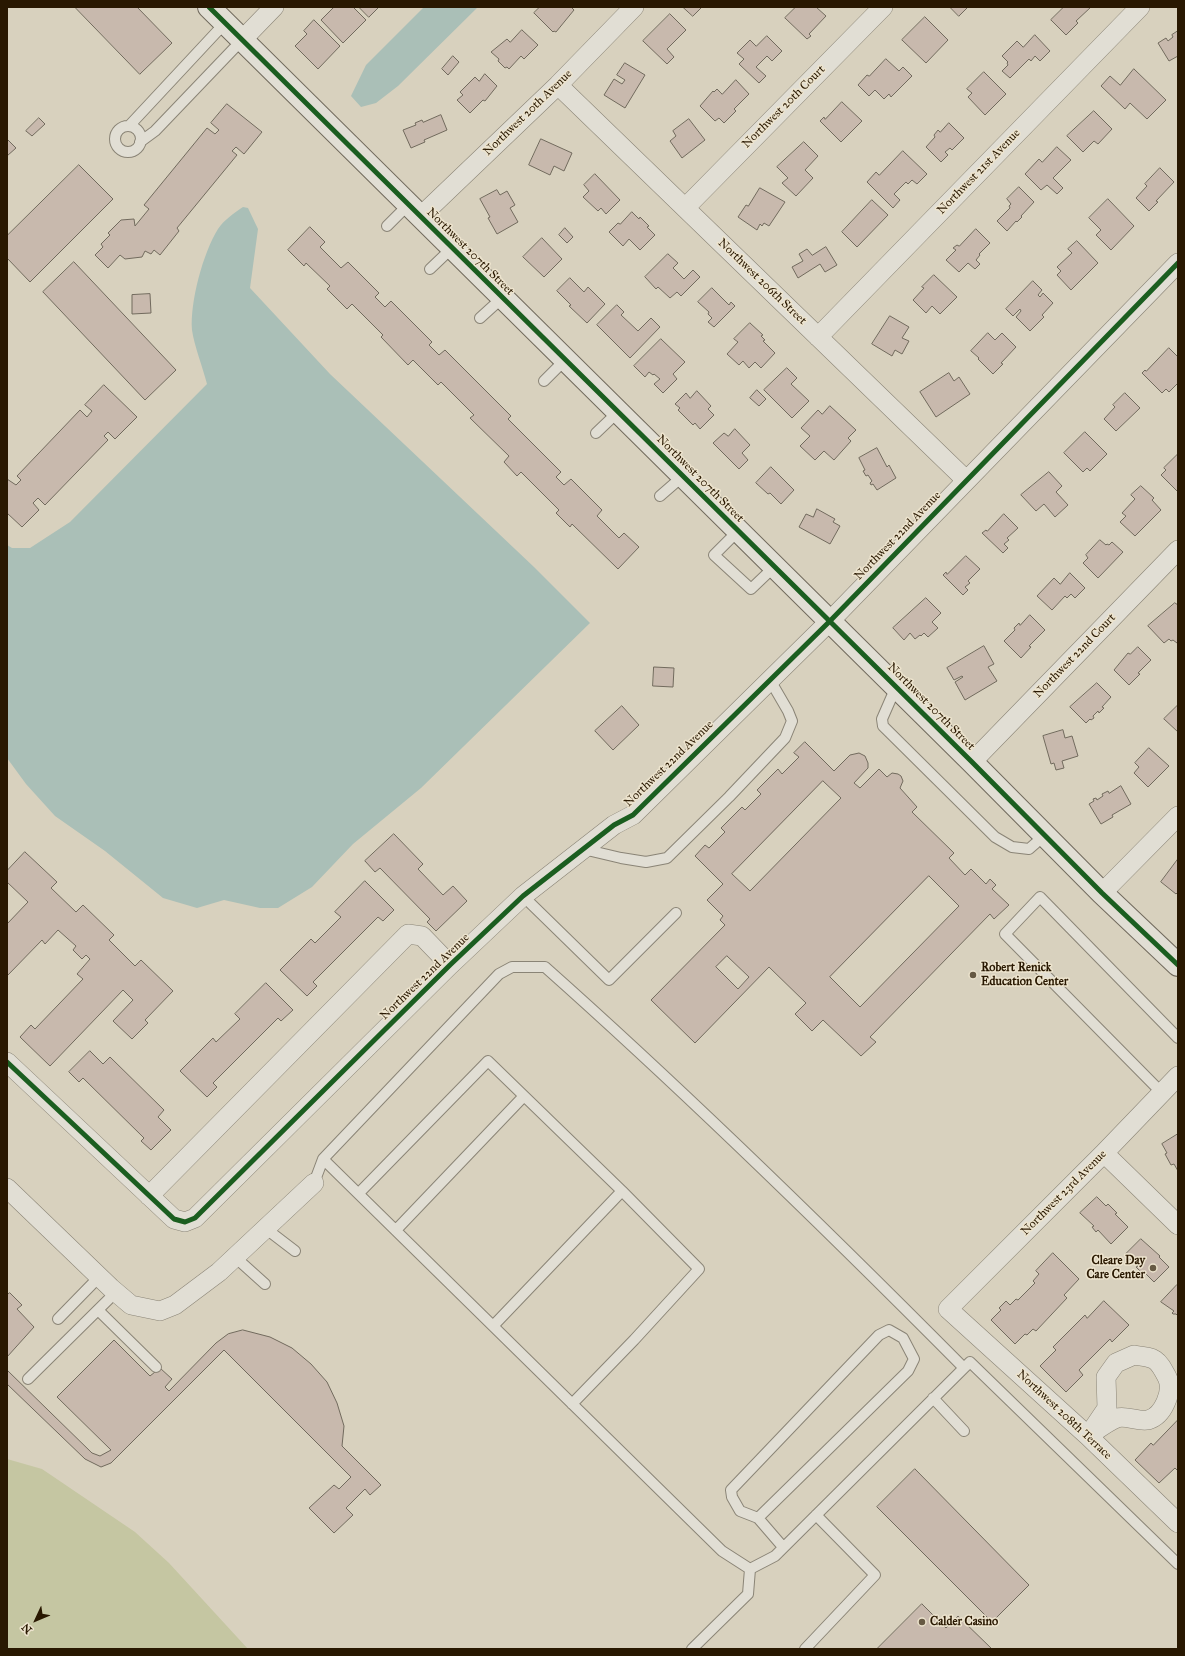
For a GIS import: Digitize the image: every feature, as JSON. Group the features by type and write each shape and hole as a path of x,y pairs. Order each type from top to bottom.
{"street":[{"name":"Northwest 207th Street","path":"209,7 830,621 1102,893 1178,965"},
{"path":"243,39 274,7"},
{"name":"Northwest 20th Avenue","path":"414,211 558,85 634,7"},
{"name":"Northwest 20th Court","path":"685,208 883,7"},
{"name":"Northwest 21st Avenue","path":"818,337 1140,7"},
{"name":"Northwest 206th Street","path":"558,85 966,480"},
{"name":"Northwest 22nd Avenue","path":"450,966 422,936 408,934 149,1196 174,1219 185,1222 195,1218 523,896 614,825 633,815 830,621 1178,263"},
{"name":"Northwest 22nd Court","path":"972,762 1178,550"},
{"path":"1102,893 1178,816"},
{"path":"7,1062 149,1196"},
{"name":"Northwest 23rd Avenue","path":"948,1309 1104,1153 1178,1076"},
{"path":"1104,1153 1178,1225"},
{"path":"7,1188 99,1277 132,1305 160,1311 175,1305 219,1272 314,1183"},
{"name":"Northwest 208th Terrace","path":"948,1309 1088,1436 1178,1523"},
{"path":"1134,1355 1150,1358 1159,1362 1169,1382 1169,1391 1168,1399 1158,1414 1148,1420 1118,1418 1088,1436 1107,1408 1106,1378 1116,1363 1134,1355"}],"lane":[{"path":"129,126 137,130 141,138 136,150 132,152 124,152 117,147 114,138 118,131 125,126 129,126 225,22"},
{"path":"140,142 155,131 243,39"},
{"path":"387,226 414,211"},
{"path":"430,269 452,248"},
{"path":"480,318 502,298"},
{"path":"544,381 565,360"},
{"path":"596,433 618,412"},
{"path":"660,496 683,476"},
{"path":"738,531 714,555 751,589 774,567"},
{"path":"583,849 646,862 667,858 729,797 785,738 792,721 788,711 770,680"},
{"path":"896,687 882,719 883,726 995,837 1012,847 1029,848 1045,836"},
{"path":"523,896 609,980 676,913"},
{"path":"1162,1093 1005,934 1040,898 1178,1038"},
{"path":"314,1183 323,1159 499,974 512,967 545,967 619,1032 712,1121 964,1368"},
{"path":"359,1193 488,1061 622,1191 699,1269 634,1340 572,1404"},
{"path":"396,1230 524,1096"},
{"path":"323,1159 722,1551 750,1569"},
{"path":"493,1326 622,1191"},
{"path":"265,1228 295,1251"},
{"path":"236,1257 265,1284"},
{"path":"58,1320 99,1277"},
{"path":"28,1380 116,1292"},
{"path":"98,1310 156,1367"},
{"path":"758,1518 908,1371 914,1359 903,1338 889,1330 879,1335 731,1490 732,1497 740,1511 758,1518 784,1547"},
{"path":"750,1569 775,1556 970,1362 1178,1564"},
{"path":"933,1398 964,1431"},
{"path":"805,1649 875,1575 816,1515"},
{"path":"692,1649 748,1594 750,1569"}],"green space":[{"path":"7,1459 42,1469 135,1532 169,1563 248,1649 7,1649"}],"shaded area":[{"path":"424,7 478,7 398,86 376,103 361,107 351,96 366,65"},
{"path":"243,207 248,208 258,229 250,288 330,374 534,567 590,623 421,788 353,844 312,887 278,908 260,908 224,900 197,908 163,898 105,851 55,816 26,784 7,758 7,545 12,548 30,548 70,522 207,384 192,330 195,292 212,239 220,226"}],"building":[{"path":"75,7 137,7 172,43 140,74"},
{"path":"331,7 353,7 366,20 343,43 321,20 333,8"},
{"path":"359,7 379,7 369,17"},
{"path":"540,7 571,7 574,10 556,32 553,32 534,13"},
{"path":"683,7 702,7 693,16"},
{"path":"796,7 816,7 826,16 809,34 811,36 807,39 785,18"},
{"path":"950,7 968,7 959,16"},
{"path":"1064,7 1091,7 1076,21 1078,23 1066,35 1051,20"},
{"path":"670,14 686,30 667,49 674,57 667,64 643,41"},
{"path":"925,17 948,40 926,63 902,40"},
{"path":"314,20 340,46 318,69 295,46 307,34 304,31"},
{"path":"522,30 538,45 524,59 521,56 509,69 507,67 505,68 498,61 499,59 491,52 507,39 510,42"},
{"path":"1178,31 1178,56 1169,61 1158,43 1166,38 1168,41 1173,37 1172,35"},
{"path":"1035,35 1050,51 1040,61 1035,56 1031,61 1029,59 1010,78 1002,71 1008,65 1008,62 1002,56 1017,41 1023,47"},
{"path":"767,36 782,51 772,61 767,56 756,67 766,76 759,83 739,64 744,59 737,53 750,40 756,46"},
{"path":"453,56 459,62 448,75 442,69"},
{"path":"886,59 899,71 903,67 912,76 891,97 889,94 884,99 875,90 869,96 858,85 867,75 869,76"},
{"path":"625,63 645,75 625,108 604,95 614,79 622,84 625,80 617,75"},
{"path":"1134,69 1166,100 1147,119 1130,103 1125,109 1101,86 1110,76 1120,85"},
{"path":"984,72 1006,94 985,115 968,97 972,93 967,89"},
{"path":"485,74 497,86 485,101 483,100 470,113 457,100 463,95 460,92 475,77 479,81"},
{"path":"736,80 749,94 734,109 736,111 724,123 719,118 715,121 700,106 713,91 714,92 717,89 722,94"},
{"path":"842,102 862,121 841,142 820,121 824,117 825,119"},
{"path":"227,104 262,132 244,154 236,147 232,151 237,155 177,228 179,231 160,255 154,250 151,254 145,251 142,257 125,259 120,255 108,268 95,255 103,247 101,244 110,235 108,233 121,220 134,219 135,226 149,209 144,205 207,128 215,134 219,130 211,123"},
{"path":"1094,111 1112,129 1098,144 1094,141 1083,152 1067,136"},
{"path":"441,115 447,130 424,140 425,142 411,148 403,130 416,125 415,123 422,120 423,122"},
{"path":"39,118 45,124 32,136 26,131"},
{"path":"689,119 705,140 682,158 670,141 676,136 673,131"},
{"path":"949,123 964,138 952,150 950,148 945,152 948,155 941,162 926,147 935,137 934,135 938,130 940,132"},
{"path":"7,139 16,148 7,156"},
{"path":"541,139 572,153 564,171 554,166 550,175 529,165"},
{"path":"804,142 818,156 805,170 813,178 796,196 782,183 788,178 777,167"},
{"path":"1057,147 1071,160 1053,178 1063,188 1057,194 1047,185 1041,190 1025,174 1039,159 1042,162"},
{"path":"903,151 927,174 917,184 912,180 908,184 906,182 894,194 900,200 893,208 867,182 876,172 879,175"},
{"path":"79,165 113,199 30,282 7,258 7,236"},
{"path":"1160,168 1174,182 1156,201 1158,202 1149,211 1136,198 1147,186 1145,184"},
{"path":"595,174 620,200 606,214 601,208 598,211 583,197 589,191 584,185"},
{"path":"1019,187 1034,202 1021,216 1022,217 1007,231 997,221 1010,208 1009,206 1011,204 1007,199"},
{"path":"760,188 785,202 769,226 764,223 762,226 760,224 757,230 738,217 746,205 748,206"},
{"path":"497,190 500,195 507,191 515,205 510,208 518,222 497,234 480,199"},
{"path":"1108,199 1134,226 1111,250 1096,235 1101,230 1089,218"},
{"path":"872,200 888,215 857,247 842,232"},
{"path":"632,212 639,219 640,217 649,226 647,227 655,235 640,250 629,239 623,246 609,232"},
{"path":"310,227 325,242 320,247 341,268 348,262 379,293 375,297 385,307 391,301 432,342 429,345 439,355 445,350 511,416 508,419 561,472 556,477 564,485 571,479 602,510 597,516 619,538 624,533 639,547 618,569 572,524 570,527 556,513 559,510 521,472 517,476 504,462 509,456 470,418 474,415 441,382 438,385 413,360 408,365 381,337 383,335 352,304 347,309 327,289 330,286 306,263 304,266 288,250"},
{"path":"565,228 573,237 567,243 559,235"},
{"path":"976,229 990,243 979,254 980,255 976,260 980,264 975,269 968,263 959,272 946,260 956,250 953,248 957,245 959,246"},
{"path":"542,238 562,259 544,277 523,257"},
{"path":"1077,241 1098,263 1071,290 1057,275 1061,271 1057,267 1072,253 1068,249"},
{"path":"826,247 837,265 825,272 820,264 798,278 792,267 803,261 799,254 807,249 812,255"},
{"path":"668,254 678,263 673,268 684,279 693,270 700,277 681,296 677,292 670,298 658,287 656,289 645,277"},
{"path":"74,262 176,370 145,400 43,292"},
{"path":"934,275 957,297 940,314 932,306 926,313 913,300 924,288 922,287"},
{"path":"570,278 584,292 588,287 605,304 587,323 569,306 571,305 557,291"},
{"path":"1033,281 1042,290 1038,295 1040,297 1043,293 1053,303 1042,315 1044,317 1030,331 1016,317 1021,311 1020,309 1013,316 1006,309"},
{"path":"712,288 729,305 731,302 735,306 714,327 708,322 712,318 708,314 709,312 698,302"},
{"path":"150,294 151,313 132,314 132,295"},
{"path":"617,305 624,312 621,315 638,331 651,318 660,327 630,358 597,325"},
{"path":"890,316 909,327 902,338 909,341 902,354 895,350 892,356 872,344"},
{"path":"750,323 763,335 761,336 765,340 763,341 775,353 761,368 755,362 749,368 743,361 739,365 727,354 738,342 734,339"},
{"path":"988,333 995,340 1002,333 1016,347 993,374 971,351"},
{"path":"661,339 685,362 673,374 677,379 663,393 654,384 660,379 649,372 645,377 634,366"},
{"path":"1169,348 1178,357 1178,383 1169,392 1166,389 1162,393 1142,373 1145,370 1146,371"},
{"path":"787,368 797,378 791,384 809,401 792,418 764,390"},
{"path":"949,373 954,381 959,377 970,394 936,417 920,392"},
{"path":"104,385 137,417 115,439 108,432 104,436 108,440 45,505 38,498 33,503 39,510 22,527 7,513 7,479 16,485 21,480 17,476 80,410 87,417 92,411 85,405"},
{"path":"757,390 766,399 759,406 750,398"},
{"path":"697,391 711,406 708,409 714,415 700,429 695,423 693,425 678,410 680,408 675,404 686,393 690,398"},
{"path":"1125,393 1140,408 1116,431 1104,419 1115,407 1113,405"},
{"path":"830,406 856,430 848,438 851,441 834,460 824,451 815,460 800,446 810,436 801,428 818,410 822,414"},
{"path":"735,429 750,445 742,453 748,460 739,469 713,443 724,433 728,436"},
{"path":"1085,432 1107,454 1090,471 1087,468 1083,472 1064,453"},
{"path":"877,448 887,467 889,465 896,478 877,490 873,484 871,485 870,483 872,481 863,471 865,470 859,458"},
{"path":"1178,454 1178,492 1161,475 1166,470 1164,468"},
{"path":"771,467 794,490 781,504 770,493 768,494 756,483"},
{"path":"1049,472 1062,486 1056,492 1068,505 1055,517 1044,504 1036,511 1021,495"},
{"path":"1141,486 1154,498 1152,500 1161,510 1135,536 1120,522 1126,516 1122,513 1135,499 1131,495"},
{"path":"817,509 835,519 833,522 840,526 830,544 799,527 806,514 813,517"},
{"path":"1004,514 1018,528 1007,538 1009,540 1004,544 1008,548 1003,553 982,533 986,530 987,531"},
{"path":"1100,540 1106,545 1109,545 1112,542 1123,552 1098,578 1083,563 1088,558 1086,555"},
{"path":"966,556 980,569 968,581 970,583 965,587 968,590 963,595 943,575 946,572 947,574"},
{"path":"1070,573 1085,588 1075,598 1071,594 1067,598 1065,596 1052,610 1037,596 1054,578 1060,584"},
{"path":"926,598 941,613 932,622 938,628 928,637 924,633 915,639 910,633 904,640 893,628"},
{"path":"1175,603 1178,605 1178,642 1177,643 1173,640 1171,641 1169,639 1164,643 1148,626"},
{"path":"1030,615 1045,630 1029,646 1031,647 1021,658 1004,641 1015,630 1014,628 1019,623 1020,625"},
{"path":"984,646 994,664 988,667 997,681 965,700 955,682 963,677 962,676 954,680 947,668"},
{"path":"1138,647 1151,660 1129,685 1114,670 1128,653 1130,654"},
{"path":"654,667 674,668 673,687 653,686"},
{"path":"1097,683 1111,697 1102,707 1104,708 1099,713 1098,711 1093,716 1094,718 1091,720 1090,719 1086,723 1070,707"},
{"path":"1178,705 1178,732 1164,719"},
{"path":"622,706 639,725 613,750 595,731"},
{"path":"1063,730 1065,738 1072,736 1078,756 1062,761 1064,768 1056,770 1054,763 1051,764 1043,736"},
{"path":"805,742 834,771 850,755 859,753 865,756 868,763 868,768 854,783 860,788 879,769 887,777 892,773 901,776 903,781 900,788 917,807 912,812 954,853 949,858 965,875 971,869 986,884 990,879 996,885 992,889 1009,905 994,919 990,914 870,1037 876,1042 861,1056 823,1020 812,1031 795,1014 806,1003 769,967 695,1043 651,1000 725,925 720,920 723,916 707,900 723,884 695,856 705,845 709,848 725,832 721,828 742,807 745,810 761,794 757,790 778,769 782,774 799,757 794,753","holes":["823,781 841,798 750,891 732,874","929,876 959,906 860,1007 830,977","727,956 749,977 738,989 716,967"]},
{"path":"1149,748 1169,766 1148,787 1134,773 1139,767 1135,763"},
{"path":"1121,786 1131,804 1112,815 1113,817 1101,824 1089,804 1094,801 1093,799 1096,798 1097,800 1103,796 1102,794 1108,791 1109,793"},
{"path":"394,834 423,864 418,869 443,895 453,886 467,901 436,931 427,922 430,919 380,868 375,872 365,861"},
{"path":"25,852 57,882 51,888 76,912 83,905 114,935 109,940 135,966 141,960 173,991 145,1020 148,1023 132,1039 113,1021 133,1000 123,990 50,1066 20,1037 31,1025 35,1029 83,979 77,974 90,959 86,955 82,959 73,950 76,946 58,930 45,944 42,940 7,976 7,924 28,902 7,882 7,871"},
{"path":"1178,859 1178,892 1176,894 1161,882"},
{"path":"365,881 394,910 383,921 378,917 313,982 317,986 307,996 280,970 311,939 315,943 341,917 335,912"},
{"path":"266,983 293,1010 281,1021 278,1018 213,1083 217,1087 207,1097 180,1071 213,1038 216,1042 240,1019 235,1014"},
{"path":"90,1051 103,1064 110,1057 164,1110 158,1117 171,1130 151,1150 141,1141 144,1138 83,1078 79,1082 69,1072"},
{"path":"1178,1134 1178,1171 1174,1164 1171,1165 1162,1144"},
{"path":"1097,1197 1106,1206 1108,1204 1117,1213 1115,1214 1128,1227 1111,1244 1098,1230 1096,1232 1092,1227 1094,1226 1080,1213"},
{"path":"1141,1239 1160,1256 1159,1257 1169,1267 1154,1282 1143,1271 1142,1273 1136,1267 1138,1266 1127,1258 1128,1256 1126,1254"},
{"path":"1053,1253 1079,1279 1064,1295 1067,1298 1036,1331 1033,1329 1027,1335 1025,1334 1015,1344 991,1320 1001,1310 999,1308 1006,1301 1010,1305 1016,1299 1018,1300 1035,1283 1033,1281 1039,1274 1036,1271"},
{"path":"1177,1285 1178,1316 1173,1314 1172,1313 1174,1311 1161,1302"},
{"path":"10,1293 22,1305 17,1309 34,1327 7,1357 7,1295"},
{"path":"1104,1301 1129,1325 1112,1342 1110,1339 1079,1370 1083,1375 1066,1392 1040,1366 1056,1350 1053,1347 1085,1315 1087,1318"},
{"path":"243,1330 270,1337 292,1348 311,1364 327,1382 337,1403 344,1426 342,1446 381,1485 370,1495 365,1489 346,1508 353,1515 334,1533 309,1508 334,1485 339,1489 351,1477 224,1350 111,1463 101,1467 85,1459 7,1384 7,1370 92,1453 100,1456 111,1450 57,1397 114,1340 150,1376 160,1368 172,1379 165,1387 169,1391 216,1343 228,1334"},
{"path":"1178,1420 1178,1471 1175,1468 1159,1483 1135,1460 1151,1443 1153,1445"},
{"path":"915,1469 1029,1585 992,1622 877,1507"},
{"name":"Calder Casino","path":"922,1604 946,1628 958,1616 992,1649 877,1649"}],"cycle path":[{"path":"209,7 972,762 1102,893 1178,965"},
{"path":"7,1062 174,1219 185,1222 195,1218 450,965 523,896 614,825 633,815 830,621 1178,263"}],"place":[{"name":"Robert Renick Education Center","path":"973,975"},
{"name":"Cleare Day Care Center","path":"1153,1268"},
{"name":"Calder Casino","path":"922,1622"}]}
